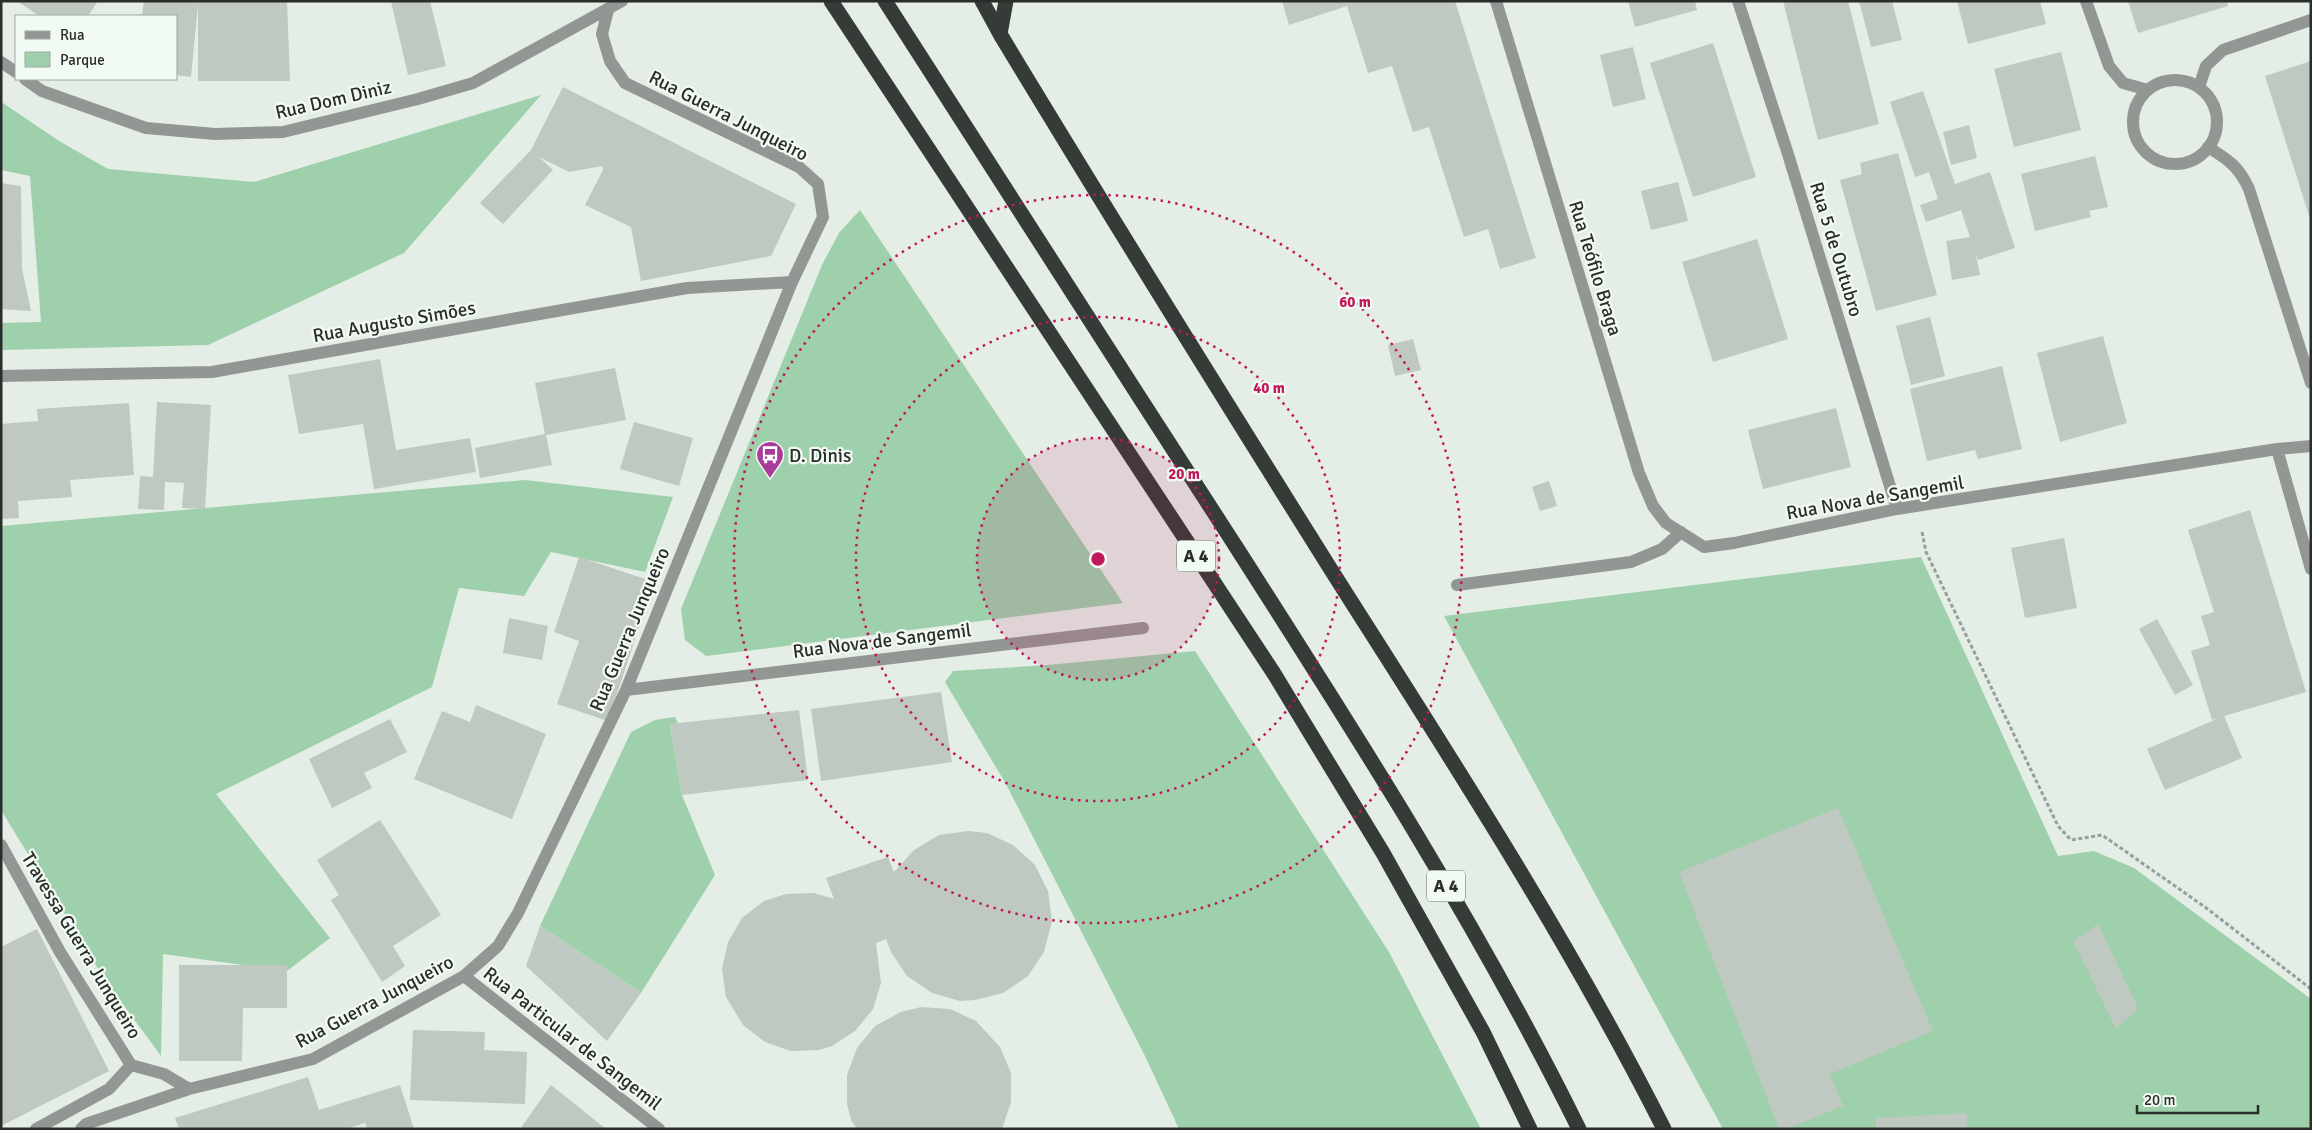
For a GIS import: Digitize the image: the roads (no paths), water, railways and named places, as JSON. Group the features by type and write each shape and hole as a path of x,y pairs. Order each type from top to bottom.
{"highway":[{"name":"A 4","path":"831,1 1273,672 1383,854 1474,1015 1530,1129"},
{"name":"A 4","path":"885,1 1302,649 1411,824 1539,1048 1579,1129"},
{"path":"982,1 1000,34 1202,366 1488,818 1571,955 1664,1129"},
{"path":"1000,34 1006,1"}],"street":[{"path":"608,10 622,1"},
{"name":"Rua Teófilo Braga","path":"1496,1 1638,473 1653,506 1666,523 1681,532"},
{"name":"Rua 5 de Outubro","path":"1738,1 1788,151 1897,509"},
{"path":"2086,1 2109,66 2123,84 2148,90"},
{"name":"Rua Dom Diniz","path":"26,80 42,91 146,128 215,134 283,132 418,99 473,83 608,10"},
{"name":"Rua Guerra Junqueiro","path":"81,1129 86,1124 189,1089 313,1059 464,976 498,946 518,913 626,690 792,282 823,217 818,184 799,167 625,84 610,61 602,34 608,10"},
{"path":"2199,87 2206,66 2223,50 2311,20"},
{"path":"1,62 15,71"},
{"path":"2173,80 2187,81 2199,87 2209,96 2215,109 2218,122 2215,136 2208,148 2198,157 2186,163 2171,164 2158,160 2147,152 2138,141 2134,128 2134,113 2139,100 2148,90 2160,82 2173,80"},
{"path":"2208,148 2228,159 2241,173 2249,189 2311,383"},
{"name":"Rua Augusto Simões","path":"1,376 212,372 687,288 792,282"},
{"name":"Rua Nova de Sangemil","path":"1681,532 1704,547 1734,543 1897,509 2277,449 2311,446"},
{"path":"2277,449 2311,569"},
{"path":"1456,585 1631,562 1662,549 1681,532"},
{"name":"Rua Nova de Sangemil","path":"626,690 1143,628"},
{"name":"Travessa Guerra Junqueiro","path":"1,845 60,952 131,1064 164,1074 189,1089"},
{"name":"Rua Particular de Sangemil","path":"464,976 659,1129"},
{"name":"Travessa Guerra Junqueiro","path":"36,1129 109,1089 131,1064"}],"place":[{"name":"D. Dinis","path":"770,479"}]}
